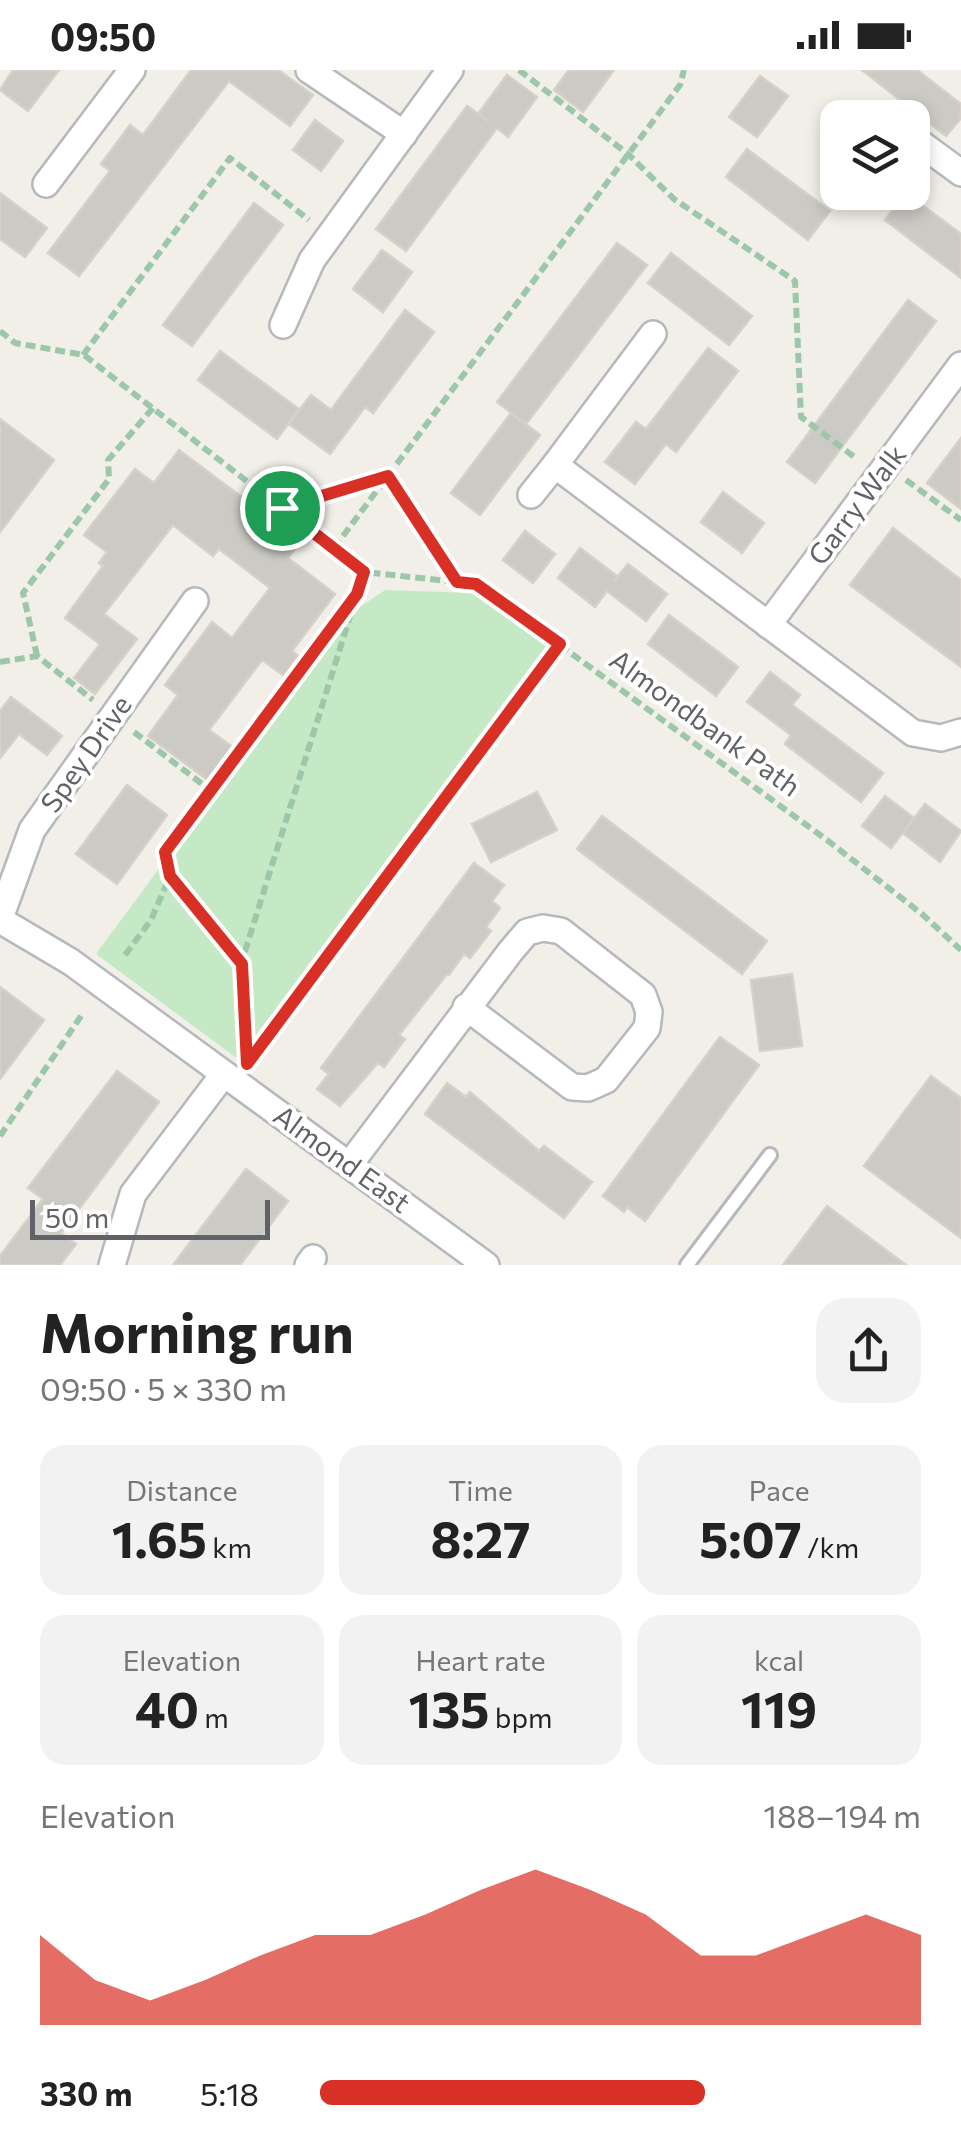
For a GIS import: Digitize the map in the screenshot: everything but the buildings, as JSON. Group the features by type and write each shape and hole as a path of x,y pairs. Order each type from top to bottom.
{"street":[{"path":"46,184 132,70"},
{"path":"309,70 404,134"},
{"path":"284,324 312,260 450,70"},
{"path":"930,150 961,172"},
{"path":"531,496 653,334"},
{"name":"Garry Walk","path":"768,625 882,470 956,381"},
{"path":"555,465 913,733 942,738 961,732"},
{"name":"Spey Drive","path":"0,919 32,830 195,601"},
{"name":"Almond East","path":"0,919 71,962 350,1164 477,1262"},
{"path":"350,1164 466,1008 527,932 543,928 561,931 643,995 649,1012 647,1028 606,1080 588,1088 572,1087 466,1008"},
{"path":"112,1265 133,1194 224,1074"}],"lane":[{"path":"687,1265 770,1155"}],"path":[{"path":"519,70 628,154 674,199 795,281 801,417 961,520"},
{"path":"334,548 680,85 684,70"},
{"path":"83,355 230,158 330,236"},
{"path":"0,332 15,342 83,355 364,572 242,964 247,1064 560,644"},
{"path":"153,408 108,460 108,479 23,593 37,656 210,790"},
{"path":"282,508 388,476"},
{"path":"388,476 457,582"},
{"name":"Almondbank Path","path":"364,572 476,584 827,840 958,940 961,950"},
{"path":"242,964 170,876 165,852 357,594"},
{"path":"0,662 37,656"},
{"path":"124,955 151,920 170,876"},
{"path":"0,1136 83,1013"}],"green space":[{"path":"385,590 472,593 552,649 242,1062 96,954 344,618"}],"route":[{"path":"388,476 457,582 476,584 560,644 247,1064 242,964 170,876 165,852 357,594 364,572 282,508 388,476"}]}
